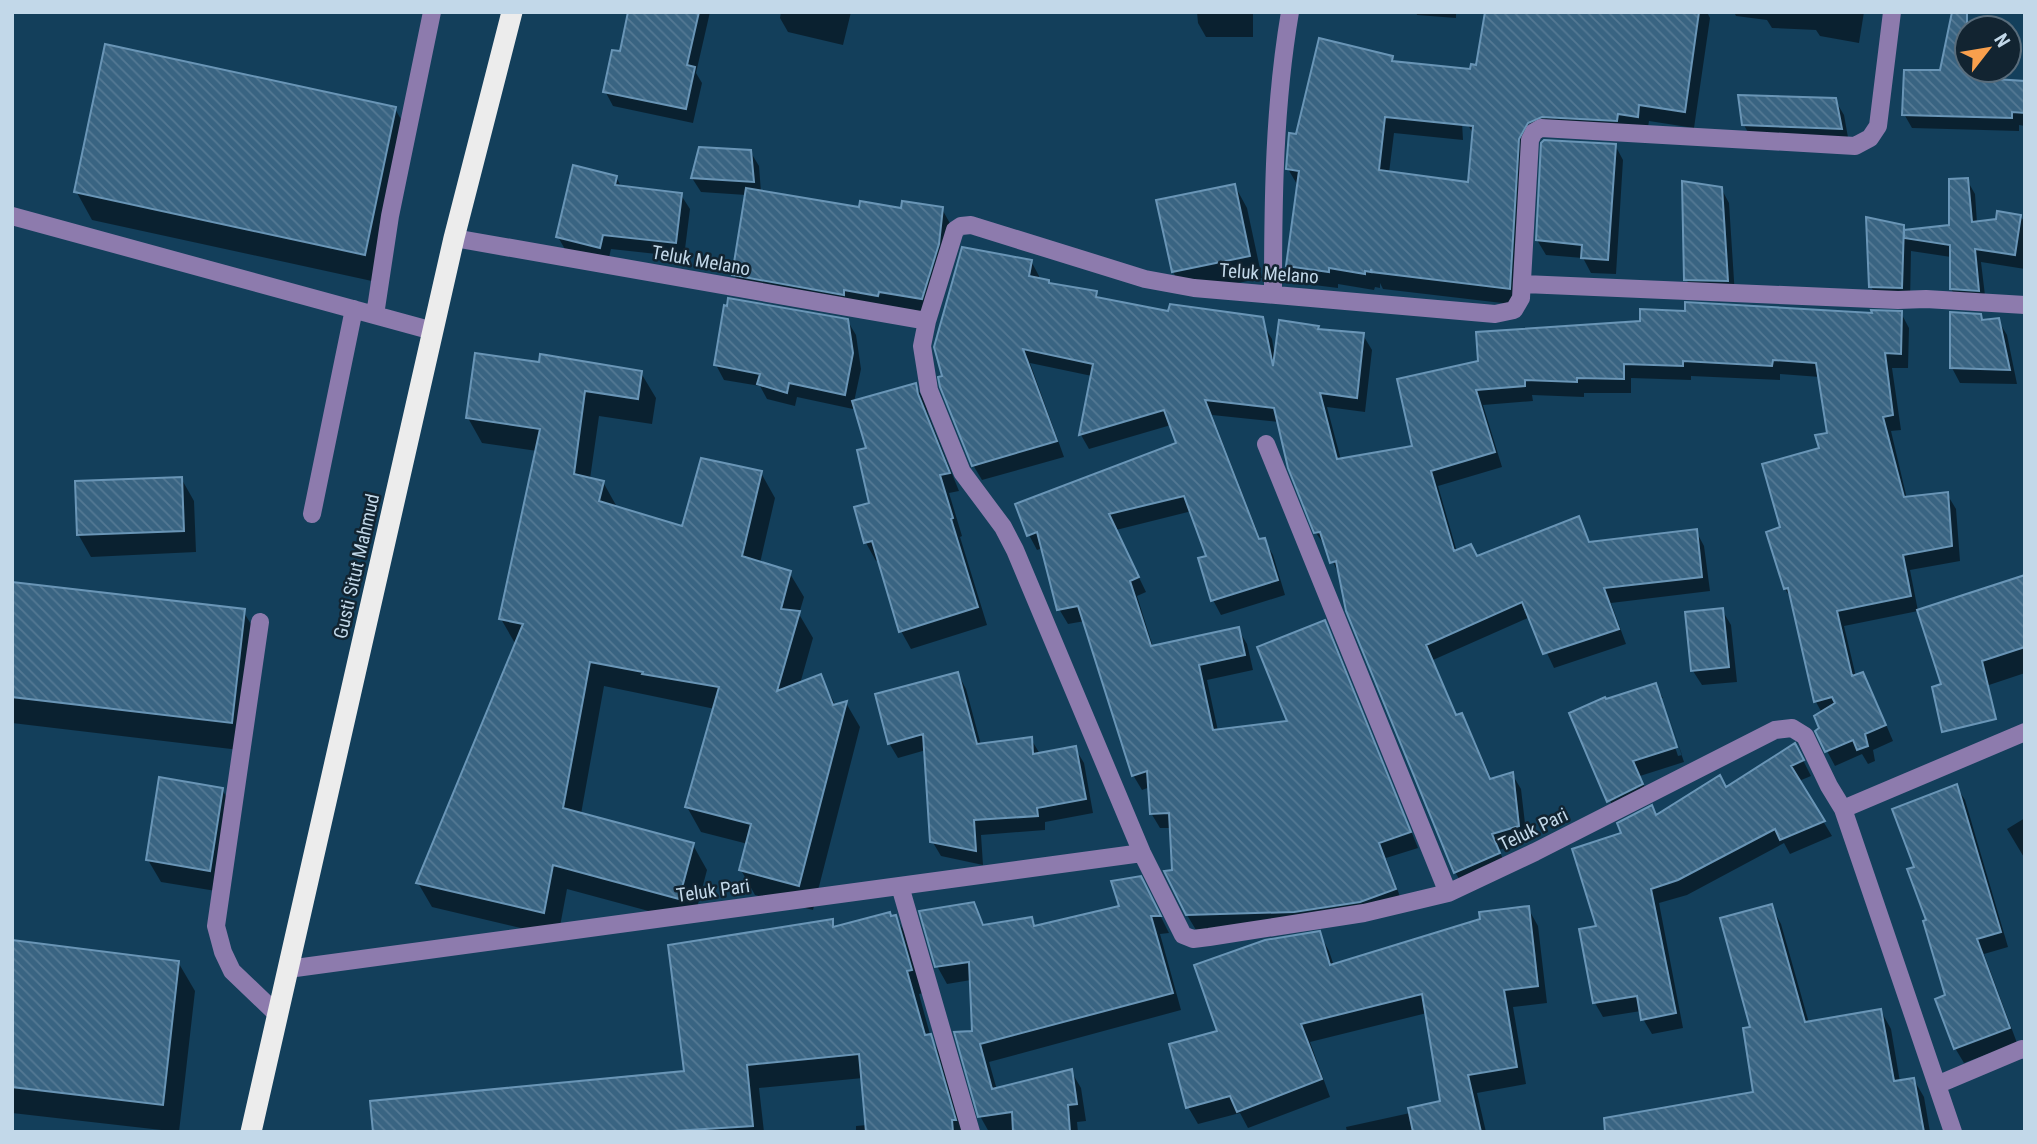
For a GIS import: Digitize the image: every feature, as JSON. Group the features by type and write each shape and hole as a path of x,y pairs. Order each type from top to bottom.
{"highway":[{"name":"Gusti Situt Mahmud","path":"251,1132 454,238 512,12"}],"street":[{"path":"375,315 390,216 432,12"},
{"path":"1273,294 1273,176 1281,64 1290,12"},
{"name":"Teluk Melano","path":"454,238 927,321 955,230 961,226 971,226 1144,279 1194,288 1495,314 1514,310 1521,299 1530,139 1534,132 1541,128 1855,146 1870,138 1878,126 1892,12"},
{"path":"12,216 433,331"},
{"path":"1523,284 2025,305"},
{"path":"312,514 354,309"},
{"path":"927,321 922,346 929,390 962,472 1003,527 1015,550 1142,853"},
{"path":"1266,444 1448,893"},
{"path":"260,622 216,926 223,952 232,971 278,1015"},
{"name":"Teluk Pari","path":"289,969 1142,853 1183,935 1193,939 1352,915 1448,893 1535,852 1775,730 1792,728 1805,736 1829,786 1843,808 1939,1084 1953,1132"},
{"path":"1843,808 2025,732"},
{"path":"900,886 971,1132"},
{"path":"1939,1084 2025,1050"}],"building":[{"path":"628,12 699,12 687,65 695,67 686,109 603,92 612,50 620,51"},
{"path":"1485,12 1699,12 1685,112 1639,105 1638,117 1618,114 1617,121 1542,117 1528,123 1519,139 1510,289 1372,272 1371,269 1371,272 1365,271 1365,274 1329,268 1329,272 1286,266 1299,171 1286,169 1289,133 1296,134 1319,38 1393,56 1392,61 1470,69 1471,64 1476,65","holes":["1385,117 1473,126 1468,182 1379,170"]},
{"path":"1952,12 1967,12 1953,14 1953,84 2023,84 2025,81 2025,113 2012,112 2012,118 1902,115 1904,70 1940,70"},
{"path":"105,44 396,107 365,255 74,192"},
{"path":"1738,95 1836,98 1842,129 1742,125"},
{"path":"1544,140 1616,144 1608,260 1581,258 1582,245 1536,240 1541,143"},
{"path":"699,147 751,150 754,182 691,178"},
{"path":"573,165 617,176 615,185 682,193 676,243 603,235 600,248 556,237"},
{"path":"1968,178 1972,222 1996,219 1997,211 2021,215 2015,255 1975,249 1979,291 1950,289 1950,245 1904,238 1904,230 1949,225 1949,179"},
{"path":"1682,181 1722,187 1728,281 1684,280"},
{"path":"1235,184 1250,256 1172,272 1156,200"},
{"path":"746,188 859,207 860,201 901,208 902,201 943,207 939,244 922,299 844,290 844,295 732,275"},
{"path":"1866,217 1904,225 1902,288 1869,287"},
{"path":"962,247 1032,260 1029,276 1049,280 1049,283 1097,291 1096,297 1168,311 1170,304 1263,317 1273,366 1279,320 1319,326 1318,329 1364,333 1357,398 1320,393 1337,459 1412,446 1397,379 1478,361 1476,332 1640,321 1640,309 1685,311 1685,302 1872,313 1871,310 1902,311 1901,354 1885,353 1893,415 1883,417 1904,497 1948,492 1952,546 1903,555 1911,596 1837,611 1852,676 1863,672 1886,725 1865,734 1868,746 1857,750 1853,740 1825,752 1815,731 1819,728 1814,716 1835,703 1832,697 1814,702 1788,588 1784,589 1766,532 1780,527 1762,464 1819,448 1815,435 1827,433 1816,363 1773,360 1772,366 1683,361 1683,366 1624,364 1624,379 1577,378 1577,382 1525,380 1525,386 1476,390 1495,452 1431,471 1454,551 1471,544 1477,556 1579,516 1589,542 1697,529 1702,577 1604,588 1619,629 1543,654 1522,602 1426,645 1456,715 1462,713 1490,779 1513,772 1519,826 1492,834 1500,853 1454,873 1346,611 1336,561 1330,563 1320,532 1314,533 1288,468 1274,408 1205,400 1259,539 1265,538 1278,580 1211,601 1198,558 1206,556 1184,496 1109,514 1139,577 1130,581 1151,646 1239,627 1245,655 1199,665 1213,730 1287,721 1257,647 1325,620 1411,832 1379,843 1396,889 1360,902 1294,912 1186,915 1164,871 1172,870 1169,813 1150,814 1147,771 1132,776 1078,606 1057,610 1037,532 1027,536 1015,504 1176,443 1164,410 1079,435 1093,364 1023,349 1057,441 972,466 940,387 938,377 942,376 934,347"},
{"path":"728,298 848,319 853,353 845,395 789,383 787,393 757,384 760,374 714,365 724,305 727,306"},
{"path":"1950,312 1981,314 1982,320 1999,318 2010,370 1950,368"},
{"path":"475,353 539,362 540,354 642,371 638,399 585,391 574,474 604,481 599,501 682,526 701,458 762,471 742,556 791,571 781,609 800,611 777,691 821,674 833,705 847,701 799,886 739,870 751,824 685,807 719,687 590,662 563,808 694,843 679,899 553,865 544,913 416,883 523,624 499,619 540,429 466,418"},
{"path":"916,383 950,473 940,475 978,607 899,632 872,541 864,543 854,507 869,503 857,450 866,448 852,401"},
{"path":"182,477 184,531 77,535 75,481"},
{"path":"2025,575 2025,647 1982,661 1996,719 1942,732 1932,687 1941,684 1917,610"},
{"path":"12,582 245,609 232,723 12,697"},
{"path":"1723,608 1729,667 1691,671 1685,612"},
{"path":"958,672 977,744 1032,737 1033,754 1076,746 1086,799 1037,808 1038,816 974,820 976,851 930,842 923,734 888,744 875,694"},
{"path":"1656,683 1677,747 1633,761 1643,784 1607,802 1569,713 1605,697 1606,699"},
{"path":"1795,743 1804,760 1791,766 1825,821 1780,840 1775,829 1678,880 1651,889 1676,1013 1641,1020 1637,996 1593,1003 1579,929 1596,926 1572,849 1621,833 1617,823 1652,805 1656,815 1720,775 1726,787"},
{"path":"159,777 223,788 210,871 146,860"},
{"path":"1957,784 2001,932 1977,939 2010,1028 1954,1049 1935,999 1945,995 1923,921 1926,920 1907,869 1914,867 1892,809"},
{"path":"1141,876 1161,916 1151,916 1173,993 980,1044 992,1089 1072,1069 1077,1104 1068,1105 1070,1132 1013,1132 1012,1112 978,1117 954,1032 972,1031 969,962 935,967 919,911 974,902 983,925 1032,917 1034,926 1119,906 1111,881"},
{"path":"1772,904 1805,1022 1881,1009 1894,1081 1914,1078 1924,1132 1605,1132 1604,1118 1753,1092 1743,1028 1750,1027 1720,918"},
{"path":"1529,906 1538,986 1504,990 1517,1067 1468,1075 1481,1132 1413,1132 1408,1108 1440,1101 1422,994 1301,1024 1322,1079 1237,1112 1230,1096 1186,1108 1169,1044 1217,1031 1194,965 1265,940 1320,931 1330,965 1480,919 1479,912"},
{"path":"890,912 891,916 896,915 912,970 907,971 925,1035 931,1034 956,1120 952,1120 953,1132 866,1132 859,1054 747,1065 753,1126 657,1132 373,1132 370,1101 684,1071 668,945 833,919 833,927"},
{"path":"12,940 179,961 163,1105 12,1087"}]}
